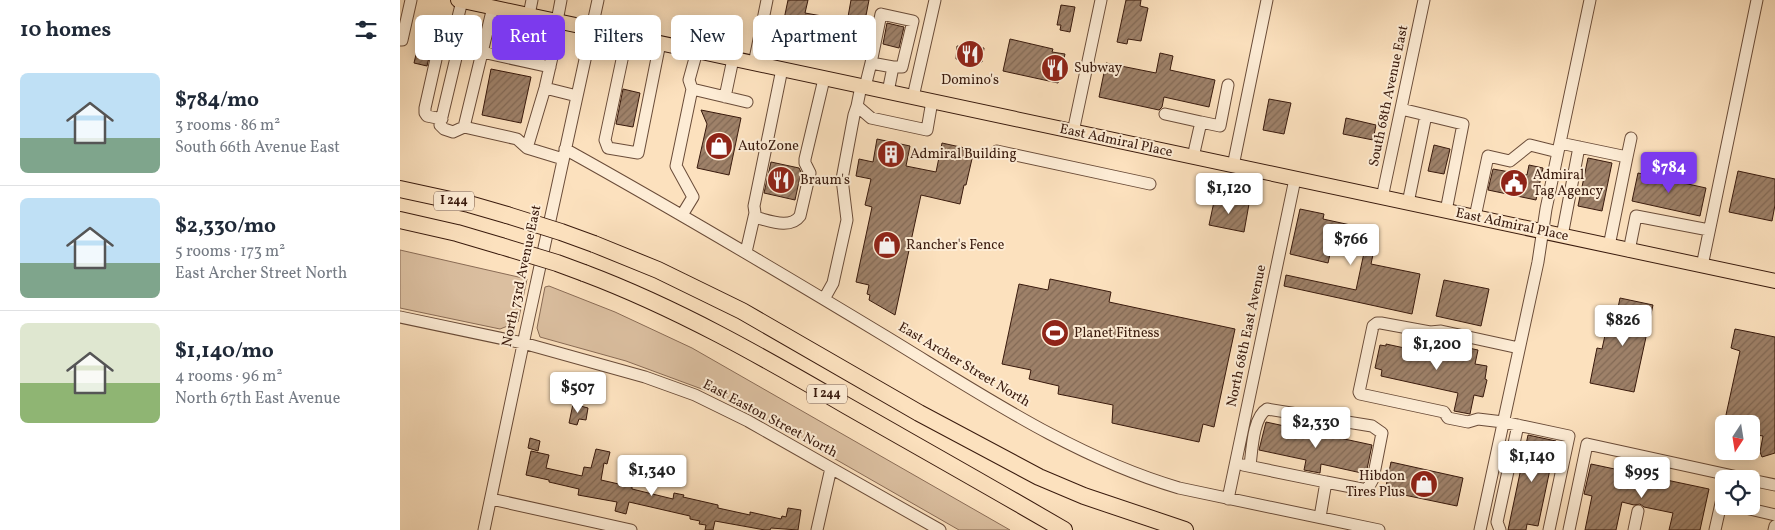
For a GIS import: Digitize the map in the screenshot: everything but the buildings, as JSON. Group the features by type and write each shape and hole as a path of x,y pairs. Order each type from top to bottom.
{"highway":[{"name":"I 244","path":"400,189 469,204 507,215 594,244 658,270 742,311 919,413 1039,477 1084,496 1185,530"},
{"name":"I 244","path":"400,220 458,233 557,263 621,287 670,309 748,349 1064,530"}],"main road":[{"name":"East Admiral Place","path":"460,0 529,15"},
{"name":"East Admiral Place","path":"737,60 1775,281"}],"street":[{"path":"400,40 402,40 412,0"},
{"path":"458,15 460,0"},
{"path":"529,15 532,0"},
{"path":"559,15 561,0"},
{"name":"North 73rd Avenue East","path":"595,15 598,0"},
{"path":"754,64 767,0"},
{"path":"913,97 935,0"},
{"path":"1073,132 1101,0"},
{"path":"1233,166 1267,0"},
{"name":"South 68th Avenue East","path":"1382,198 1424,0"},
{"path":"1480,530 1590,0"},
{"path":"1702,266 1757,0"},
{"path":"492,7 482,52 550,67"},
{"path":"824,299 833,283 847,220 842,179 854,115 871,62 881,14 913,20 902,67 871,62"},
{"path":"436,60 425,113 427,116 442,119 456,60"},
{"path":"464,127 480,60"},
{"path":"527,148 551,60"},
{"name":"North 73rd Avenue East","path":"484,530 585,60"},
{"path":"622,60 605,140 608,148 638,153 657,60"},
{"path":"682,215 693,197 676,166 692,89 689,80 694,60"},
{"path":"725,97 733,60"},
{"path":"888,92 893,67"},
{"path":"746,252 782,69"},
{"path":"754,217 788,224 796,222 800,216 810,173 804,163 824,79"},
{"path":"1165,114 1220,126 1228,85"},
{"path":"545,88 577,96"},
{"path":"692,89 747,102"},
{"path":"858,106 871,118 926,130 932,101"},
{"path":"1401,109 1464,124 1446,211"},
{"path":"1223,111 1243,115"},
{"path":"1408,203 1426,115"},
{"name":"East Archer Street North","path":"442,119 440,126 453,132 464,127 517,139 527,148 564,154 682,215 1072,446 1150,479 1228,499 1379,530"},
{"path":"1193,157 1201,122"},
{"path":"1609,246 1631,138"},
{"path":"1475,217 1488,156 1510,161 1530,145 1579,147 1627,157"},
{"path":"1562,236 1579,147"},
{"path":"997,150 1150,184"},
{"name":"North 68th East Avenue","path":"1228,499 1295,179"},
{"path":"1629,250 1636,216 1709,230"},
{"name":"East Easton Street North","path":"400,317 523,343 645,377 695,395 748,421 940,530"},
{"path":"1519,348 1441,331 1430,332 1377,323 1373,326 1360,394 1444,412 1448,418 1468,422 1478,419 1503,422 1569,436 1549,530"},
{"path":"1236,463 1250,466 1326,482 1367,490 1373,478 1382,433 1372,426 1267,409 1262,412 1257,420 1250,466"},
{"path":"1500,530 1497,522 1518,425"},
{"path":"1568,530 1587,444 1715,474"},
{"path":"817,530 830,468"},
{"path":"1320,517 1326,482"},
{"path":"1760,482 1775,485"},
{"path":"491,499 631,530"},
{"path":"1486,503 1500,506"},
{"path":"1760,511 1775,515"},
{"path":"1634,530 1638,512"},
{"path":"1715,530 1719,515"},
{"path":"1774,530 1775,526"}],"shaded area":[{"path":"400,250 527,279 518,322 500,329 400,308"},
{"path":"549,286 615,312 692,348 1010,530 959,530 767,420 718,395 626,361 540,337 537,328 545,287"}],"place":[{"name":"Domino's","path":"970,54"},
{"name":"Subway","path":"1055,68"},
{"name":"AutoZone","path":"719,146"},
{"name":"Admiral Building","path":"891,154"},
{"name":"Braum's","path":"781,180"},
{"name":"Admiral Tag Agency","path":"1514,183"},
{"name":"Rancher's Fence","path":"887,245"},
{"name":"Planet Fitness","path":"1055,333"},
{"name":"Hibdon Tires Plus","path":"1424,484"}]}
